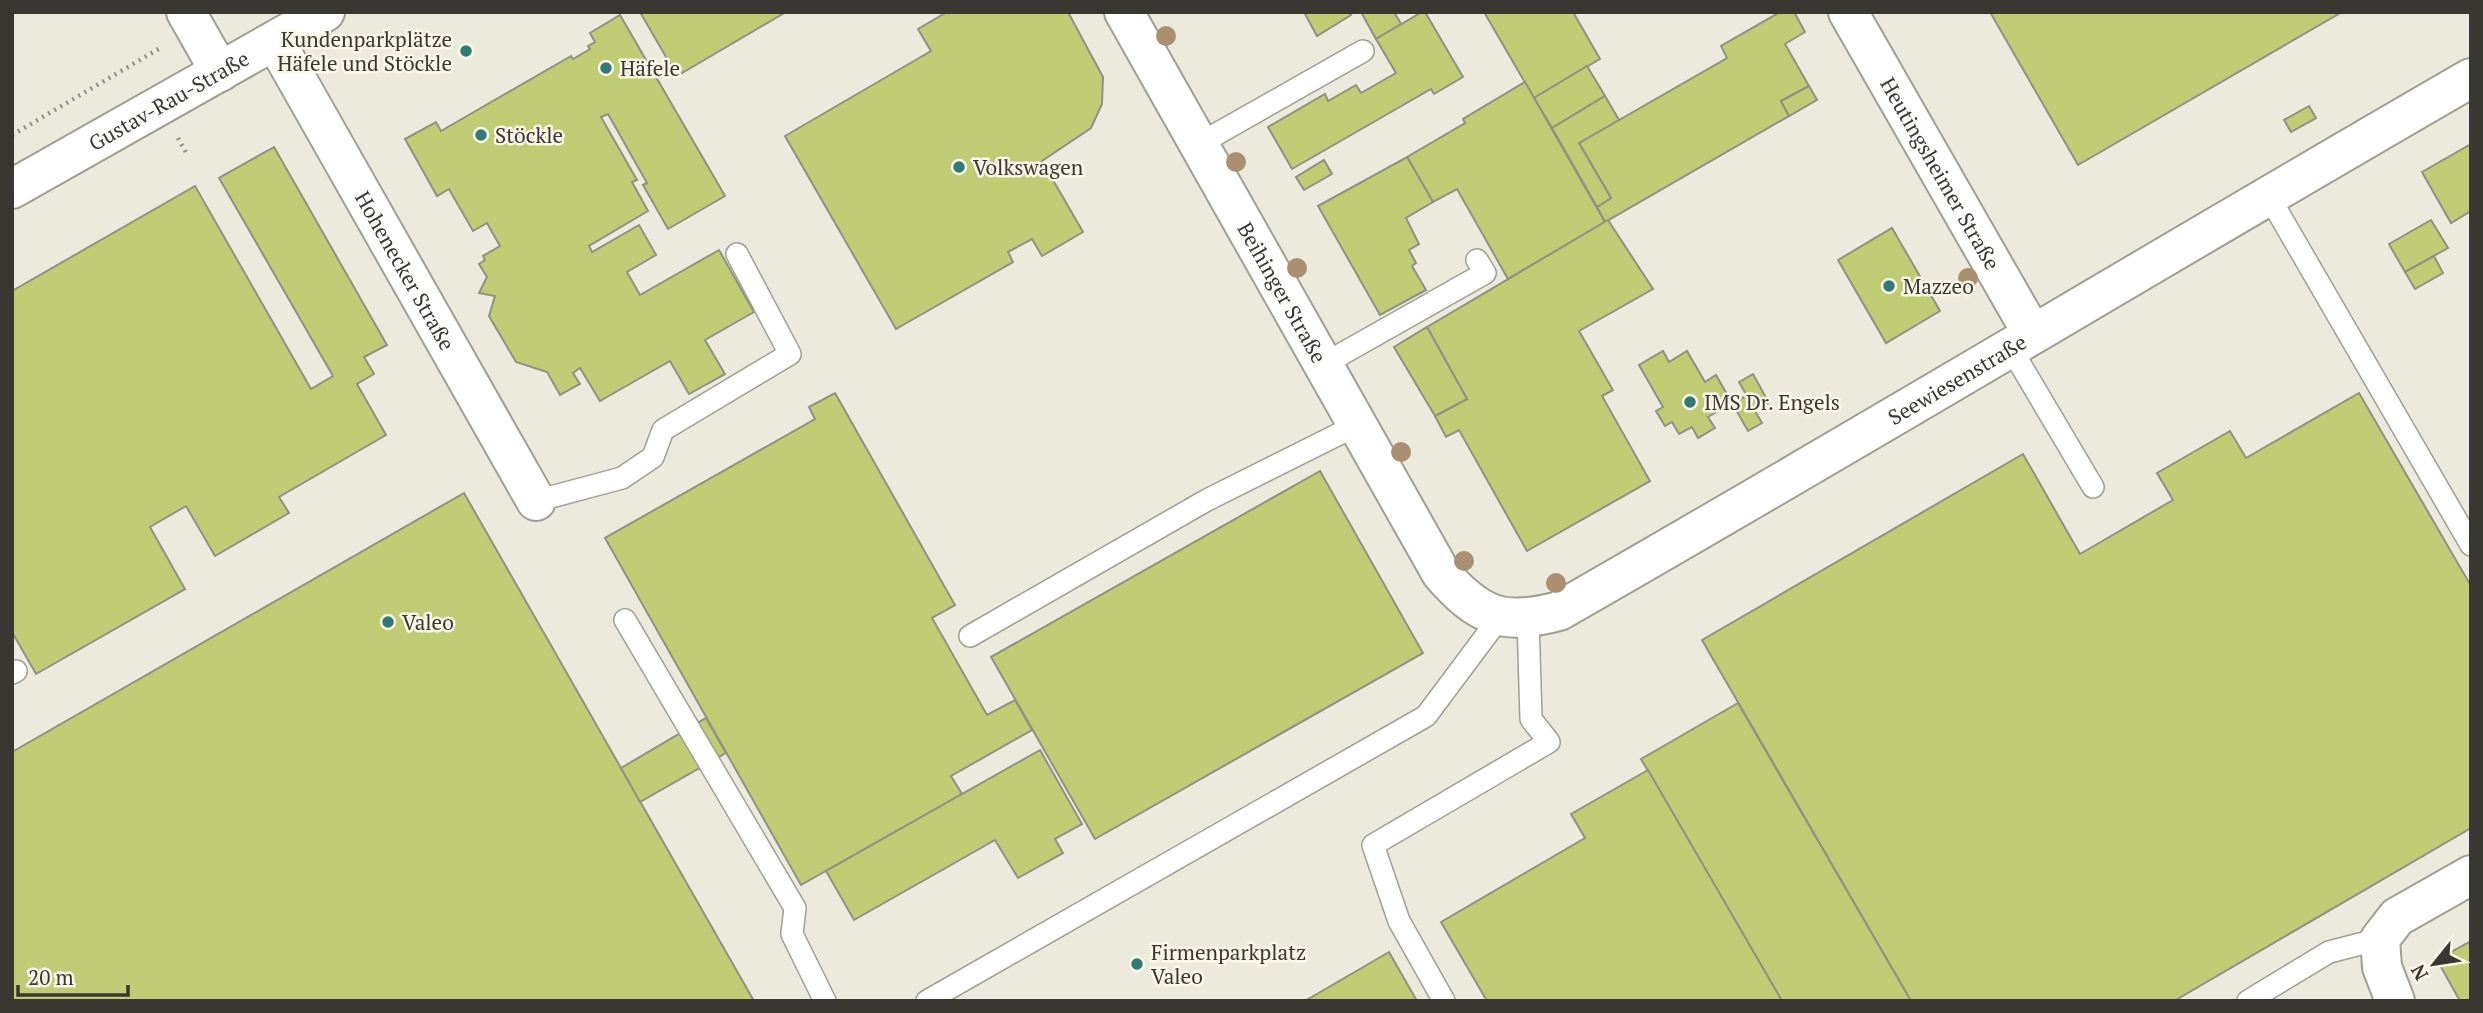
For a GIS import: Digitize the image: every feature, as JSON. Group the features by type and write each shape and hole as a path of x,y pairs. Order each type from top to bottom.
{"street":[{"name":"Gustav-Rau-Straße","path":"12,189 325,12"},
{"name":"Beihinger Straße","path":"1124,12 1441,573 1465,600 1514,618"},
{"name":"Heutingsheimer Straße","path":"1848,12 2021,340"},
{"path":"190,20 220,72"},
{"name":"Hohenecker Straße","path":"275,41 536,501"},
{"name":"Seewiesenstraße","path":"1514,618 1559,611 1888,422 2021,340 2471,78"},
{"path":"2395,1001 2382,967 2381,939 2397,917 2471,875"}],"lane":[{"path":"1199,144 1363,51"},
{"path":"2267,195 2471,545"},
{"path":"536,501 622,478 653,457 663,430 790,354 737,254"},
{"path":"1324,364 1485,273 1477,260"},
{"path":"2021,340 2092,487"},
{"path":"970,636 1208,500 1357,425"},
{"path":"927,1001 1426,716 1514,618"},
{"path":"1444,1001 1399,921 1373,845 1549,742 1531,719 1514,618"},
{"path":"625,620 795,908 792,934 825,1001"},
{"path":"2248,1001 2329,952 2381,939"}],"path":[{"path":"12,135 190,20"}],"building":[{"path":"640,12 786,12 677,76"},
{"path":"947,12 1068,12 1103,77 1102,104 1091,128 1042,161 1083,232 1042,256 1032,239 1008,252 1013,262 896,329 785,136 931,51 918,29"},
{"path":"1304,12 1349,12 1351,15 1317,36"},
{"path":"1361,12 1394,12 1401,24 1376,39"},
{"path":"1425,12 1463,77 1434,94 1431,89 1292,169 1268,127 1325,94 1328,101 1356,85 1361,93 1396,73 1376,39"},
{"path":"1484,12 1573,12 1600,59 1534,98"},
{"path":"1780,12 1794,12 1805,32 1785,44 1809,86 1781,101 1789,116 1605,222 1597,207 1611,198 1579,143 1727,58 1721,46"},
{"path":"1990,12 2342,12 2078,165"},
{"path":"620,15 725,196 668,229 643,185 647,183 608,114 601,117 637,180 632,182 648,211 589,246 592,252 639,225 656,255 627,272 640,295 719,250 754,312 705,340 725,374 689,394 670,361 600,401 580,368 573,373 580,384 560,395 547,372 516,362 489,316 495,296 479,293 487,277 479,264 485,260 483,256 500,246 487,223 473,231 449,189 437,196 405,139 436,122 441,131 571,56 573,59 590,49 588,46 595,42 590,33"},
{"path":"1587,66 1605,96 1552,128 1534,98"},
{"path":"1525,82 1605,222 1508,279 1457,189 1433,202 1407,157 1465,123 1463,119"},
{"path":"1809,86 1817,100 1789,116 1781,101"},
{"path":"1605,96 1619,120 1579,143 1611,198 1597,207 1552,128"},
{"path":"2309,106 2316,118 2291,132 2284,120"},
{"path":"2471,144 2471,211 2451,223 2422,172"},
{"path":"274,147 387,345 364,357 374,374 357,384 386,435 279,497 289,513 215,556 186,506 150,527 185,589 36,674 12,632 12,291 195,186 311,389 333,376 219,178"},
{"path":"1407,157 1433,202 1406,218 1419,244 1409,250 1416,263 1412,266 1426,290 1380,315 1318,206"},
{"path":"1324,160 1332,174 1304,190 1296,177"},
{"path":"1608,220 1653,289 1579,331 1613,390 1602,396 1650,481 1527,551 1459,430 1446,437 1435,416 1467,399 1427,327"},
{"path":"2431,220 2448,248 2405,272 2389,244"},
{"name":"Mazzeo","path":"1892,228 1940,311 1886,343 1838,260"},
{"path":"2434,256 2443,273 2415,289 2405,272"},
{"path":"1427,327 1467,399 1435,416 1394,347"},
{"path":"1663,351 1669,362 1687,351 1705,382 1716,375 1732,403 1708,417 1715,428 1698,438 1692,427 1679,434 1672,422 1665,426 1656,411 1663,407 1639,365"},
{"path":"1753,374 1769,403 1755,410 1739,382"},
{"path":"835,393 955,605 932,618 987,715 1015,700 1032,730 951,776 962,794 801,885 605,538 815,419 809,407"},
{"path":"2359,393 2471,586 2471,828 2174,1001 1911,1001 1702,640 2023,454 2080,554 2173,500 2157,473 2230,431 2246,458"},
{"path":"1746,396 1762,423 1748,431 1732,403"},
{"path":"1320,471 1423,653 1095,839 991,657"},
{"name":"Valeo","path":"464,493 754,1001 12,1001 12,752"},
{"path":"1738,703 1911,1001 1782,1001 1641,759"},
{"path":"706,718 726,753 640,802 621,768"},
{"path":"1040,750 1082,824 1055,839 1063,853 1018,878 995,840 854,920 826,871"},
{"path":"1648,770 1782,1001 1487,1001 1441,922 1585,838 1571,814"},
{"path":"2471,941 2471,1001 2460,1001 2437,960"},
{"path":"1389,952 1417,1001 1305,1001"}],"place":[{"name":"Kundenparkplätze Häfele und Stöckle","path":"466,51"},
{"name":"Häfele","path":"606,68"},
{"name":"Stöckle","path":"481,135"},
{"name":"Volkswagen","path":"959,167"},
{"name":"Mazzeo","path":"1889,286"},
{"name":"IMS Dr. Engels","path":"1690,402"},
{"name":"Valeo","path":"388,622"},
{"name":"Firmenparkplatz Valeo","path":"1137,964"}]}
